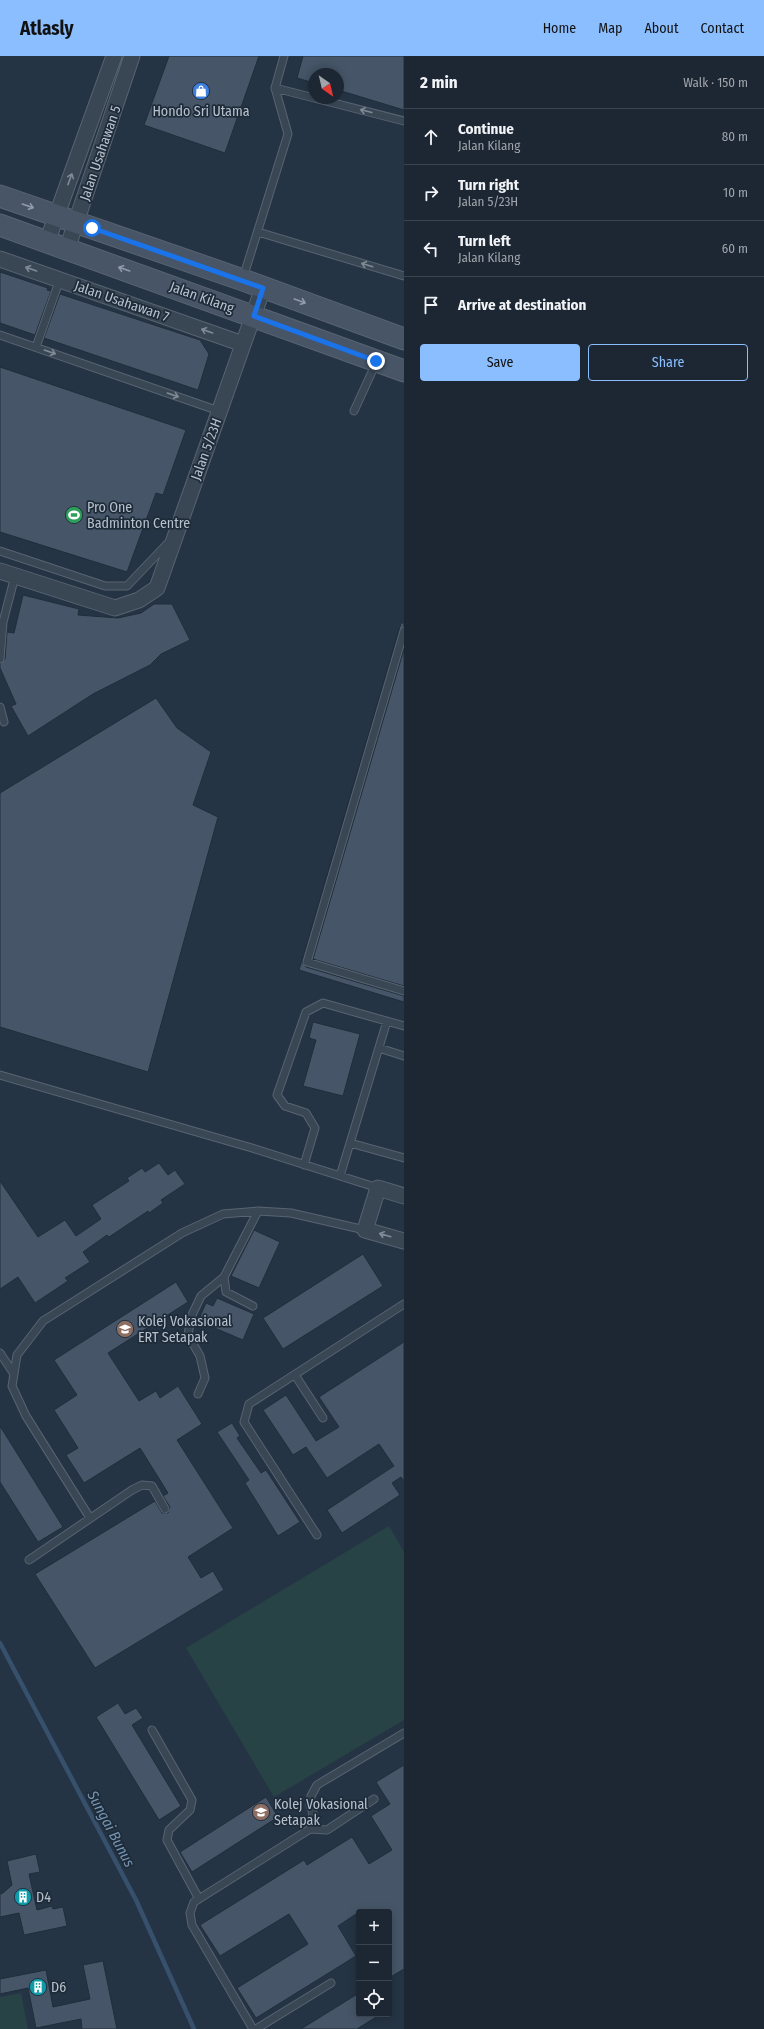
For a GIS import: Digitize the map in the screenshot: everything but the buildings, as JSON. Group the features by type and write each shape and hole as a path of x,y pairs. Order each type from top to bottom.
{"main road":[{"name":"Jalan Kilang","path":"0,196 243,280 404,339"},
{"name":"Jalan Kilang","path":"0,225 404,371"}],"street":[{"name":"Jalan Usahawan 5","path":"46,242 114,56"},
{"name":"Jalan Usahawan 5","path":"67,249 132,56"},
{"name":"Jalan Usahawan 7","path":"0,259 244,344"},
{"name":"Jalan 5/23H","path":"0,571 115,608 138,600 157,588 263,288"},
{"path":"404,1196 378,1188 365,1230 404,1241"}],"lane":[{"path":"243,280 288,134 274,88 284,56"},
{"path":"274,88 404,121"},
{"path":"258,232 404,276"},
{"path":"36,348 60,280"},
{"path":"0,335 219,411"},
{"path":"354,411 376,361"},
{"path":"0,551 105,586 127,586 175,536"},
{"path":"0,659 4,622 15,576"},
{"path":"404,631 307,962 404,989"},
{"path":"0,707 4,722"},
{"path":"304,1165 315,1128 306,1113 285,1106 277,1095 306,1012 323,1003 404,1026"},
{"path":"340,1176 387,1021"},
{"path":"379,1048 404,1056"},
{"path":"0,1075 378,1188"},
{"path":"350,1143 404,1158"},
{"path":"90,1518 26,1416 12,1386 17,1355 43,1321 182,1232 223,1214 258,1211 292,1213 365,1230"},
{"path":"198,1394 205,1378 200,1356 188,1335 191,1317 201,1296 224,1277 258,1211"},
{"path":"224,1277 226,1292 252,1306"},
{"path":"317,1535 244,1422 248,1404 404,1304"},
{"path":"0,1353 14,1374"},
{"path":"295,1375 323,1418"},
{"path":"29,1560 90,1518 142,1485 152,1486 165,1508"},
{"path":"152,1730 192,1800 190,1810 169,1830 167,1840 199,1899"},
{"path":"310,1829 313,1813 310,1805 311,1796 317,1785 404,1733"},
{"path":"331,1983 254,2029 192,1925 190,1913 194,1902 310,1829 328,1830 374,1799"}],"green space":[{"path":"389,1526 404,1552 404,1720 274,1797 186,1648"},
{"path":"21,1993 28,2029 0,2029 0,1997"}],"waterway":[{"name":"Sungai Bunus","path":"0,1643 136,1900 194,2029"}],"place":[{"name":"Hondo Sri Utama","path":"201,91"},
{"name":"Pro One Badminton Centre","path":"74,515"},
{"name":"Kolej Vokasional ERT Setapak","path":"125,1329"},
{"name":"Kolej Vokasional Setapak","path":"261,1812"},
{"name":"D4","path":"23,1897"},
{"name":"D6","path":"38,1987"}],"route":[{"path":"92,228 263,288 254,316 376,361"}]}
